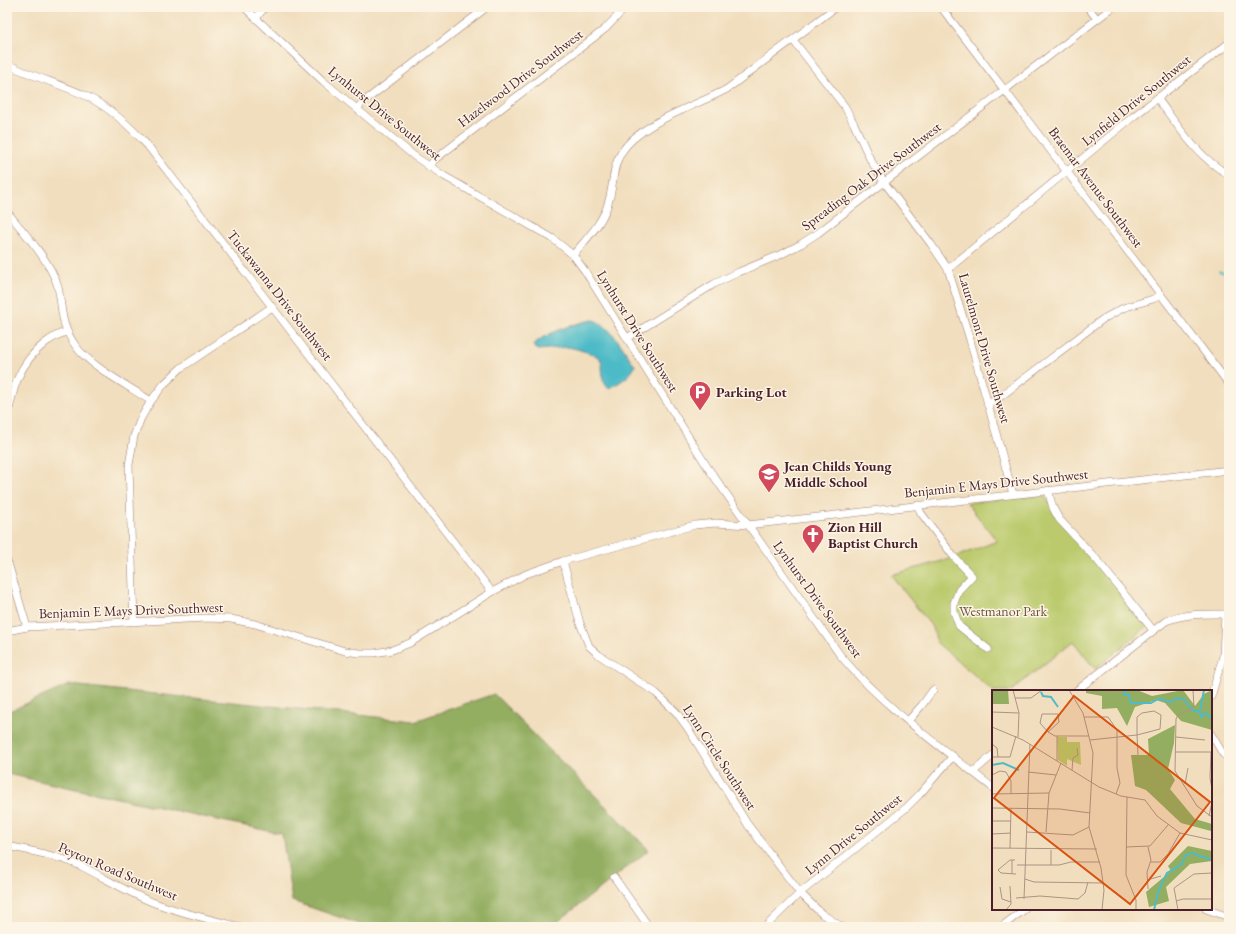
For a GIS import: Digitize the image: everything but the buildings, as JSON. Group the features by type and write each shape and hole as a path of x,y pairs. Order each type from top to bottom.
{"street":[{"name":"Lynhurst Drive Southwest","path":"244,7 323,81 429,167 552,238 573,256 585,271 708,468 840,654 856,674 874,692 908,721 992,787"},
{"path":"256,18 266,7"},
{"path":"357,110 362,103 487,7"},
{"name":"Hazelwood Drive Southwest","path":"429,167 434,160 605,29 626,7"},
{"path":"573,256 604,216 610,199 612,175 615,164 621,152 631,141 665,118 727,89 836,7"},
{"name":"Braemar Avenue Southwest","path":"941,7 1229,384"},
{"path":"1088,7 1097,19"},
{"name":"Spreading Oak Drive Southwest","path":"627,338 714,284 802,244 1113,7"},
{"name":"Laurelmont Drive Southwest","path":"793,40 845,107 870,159 884,182 931,244 948,270 968,333 1013,494"},
{"name":"Lynfield Drive Southwest","path":"948,270 1157,98 1229,43"},
{"name":"Tuckawanna Drive Southwest","path":"7,64 28,74 88,97 114,113 128,124 148,146 492,592"},
{"path":"1157,98 1206,160 1229,175"},
{"path":"8,214 52,271 58,287 62,317 66,332 76,347 91,362 151,401"},
{"path":"988,404 996,400 1102,319 1123,308 1161,295"},
{"path":"134,622 129,465 135,433 151,401 164,384 181,368 272,307"},
{"path":"7,422 14,385 19,373 39,348 54,336 66,332"},
{"name":"Benjamin E Mays Drive Southwest","path":"7,631 27,627 206,618 255,624 344,651 359,654 374,653 392,650 410,643 492,592 526,574 563,561 695,525 716,523 748,525 1229,470"},
{"path":"1048,490 1053,508 1059,520 1096,560 1153,630"},
{"path":"918,505 921,513 972,576 959,590 954,603 954,612 959,626 988,649"},
{"path":"7,560 27,627"},
{"name":"Lynn Circle Southwest","path":"563,561 580,623 589,646 599,655 656,692 676,712 687,727 748,825 800,893 822,914 842,927"},
{"path":"1077,690 1166,621 1191,614 1227,614 1223,656 1212,694"},
{"path":"908,721 933,690"},
{"path":"1212,736 1223,754 1229,758"},
{"name":"Lynn Drive Southwest","path":"764,927 800,893 906,808 953,756"},
{"path":"973,772 992,756"},
{"name":"Peyton Road Southwest","path":"7,846 68,861 81,866 122,889 152,902 220,925 241,927"},
{"path":"614,877 649,927"},
{"path":"1001,927 1025,910"},
{"path":"1209,910 1229,917"}],"green space":[{"name":"Westmanor Park","path":"1043,495 1149,625 1095,669 1073,641 1012,690 992,690 937,643 933,628 891,575 953,558 997,541 967,503"},
{"path":"69,685 415,721 494,694 649,850 551,927 368,927 292,901 282,834 7,774 7,712"}],"water":[{"path":"594,320 607,328 622,346 635,366 628,376 610,388 607,387 603,380 600,358 593,354 568,347 538,350 534,345 544,337 561,329"}],"waterway":[{"path":"1219,271 1229,275"}],"place":[{"name":"Parking Lot","path":"700,412"},
{"name":"Jean Childs Young Middle School","path":"769,494"},
{"name":"Zion Hill Baptist Church","path":"813,554"}]}
